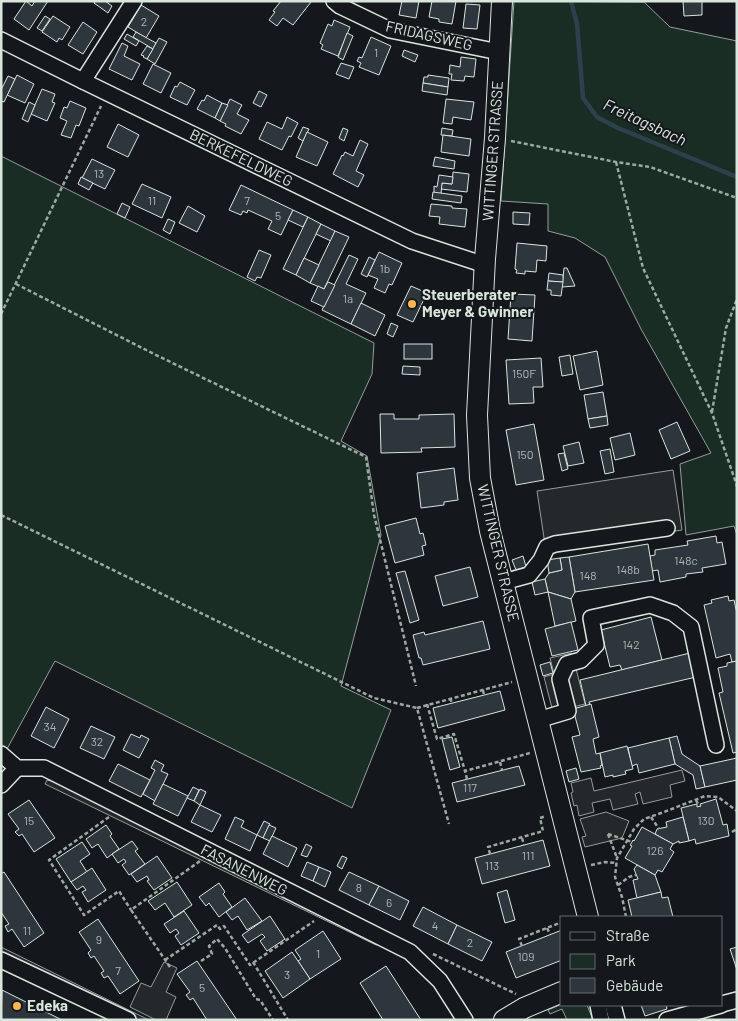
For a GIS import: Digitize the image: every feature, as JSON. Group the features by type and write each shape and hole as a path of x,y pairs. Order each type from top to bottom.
{"main road":[{"name":"WITTINGER STRASSE","path":"502,1 495,138 485,265 478,415 480,478 490,531 588,916"},
{"path":"504,1020 524,1008 560,993"}],"street":[{"path":"83,81 134,1"},
{"name":"FRIDAGSWEG","path":"334,1 340,6 390,30 500,52"},
{"name":"BERKEFELDWEG","path":"1,40 412,241 485,265"},
{"path":"503,582 529,575 541,560 547,547 555,544 667,528"},
{"path":"538,720 568,711 560,679 567,664 581,660 596,645 591,618 650,605 673,613 691,627 716,745"},
{"path":"1,754 17,768 1,785"},
{"name":"FASANENWEG","path":"17,768 44,768 410,952 440,981 465,1020"},
{"path":"1,960 128,1020"},
{"path":"723,1004 737,1000"},
{"path":"598,1006 601,1020"},
{"path":"613,1006 617,1020"},
{"path":"667,1020 717,1006"}],"path":[{"path":"1,314 107,93"},
{"path":"495,138 650,167 737,198"},
{"path":"616,162 643,268 712,413 737,486"},
{"path":"16,284 154,354 366,457 374,515 416,686"},
{"path":"712,413 726,328 737,299"},
{"path":"1,515 374,698 417,708 528,677"},
{"path":"483,690 484,695"},
{"path":"450,698 452,703"},
{"path":"427,704 437,739 454,734 467,779"},
{"path":"417,708 449,824"},
{"path":"465,771 545,748"},
{"path":"500,762 502,770"},
{"path":"626,916 615,877 617,858 634,829 644,819 705,796 718,796 737,811"},
{"path":"696,800 700,806"},
{"path":"123,808 49,860 84,915 119,891 170,967"},
{"path":"490,854 488,846 543,832 540,818 561,812"},
{"path":"651,816 659,828"},
{"path":"732,832 737,829"},
{"path":"617,858 608,834 628,839 632,842"},
{"path":"522,838 524,845"},
{"path":"130,910 212,854"},
{"path":"576,871 605,862 616,864"},
{"path":"618,885 629,877 636,875"},
{"path":"165,960 217,925 220,929 224,926 250,964 328,912"},
{"path":"522,946 519,939 560,923"},
{"path":"547,928 550,934"},
{"path":"201,961 212,954 209,946 217,939 225,948 256,999 260,1000 273,1020"},
{"path":"410,952 420,947 509,990 518,995 524,1008"},
{"path":"253,962 288,1020"}],"green space":[{"path":"514,1 644,2 670,27 737,41 737,535 734,526 686,535 680,464 711,453 641,329 605,257 575,238 548,231 548,204 501,201"},
{"path":"1,156 374,343 372,374 341,441 367,456 381,535 341,686 391,710 352,808 55,661 7,749 1,746"},
{"path":"560,1005 587,1006 593,1020 567,1020 562,1009 550,1014 548,1010"}],"shaded area":[{"path":"673,470 682,530 546,551 537,491"},
{"path":"572,653 585,704 553,712 544,677 554,674 550,658"},
{"path":"682,770 685,781 670,785 672,797 643,804 640,792 635,794 638,804 613,810 610,799 592,803 594,812 579,816 577,805 574,806 571,783 591,778 594,791"},
{"path":"47,780 56,782 384,943 376,945 45,784"},
{"path":"606,812 629,821 622,838 585,847 582,837 586,836 580,819"},
{"path":"1,947 149,1020 138,1020 1,952"},
{"path":"164,962 177,968 166,992 176,997 166,1020 156,1020 130,1007 141,983 151,987"}],"building":[{"path":"26,1 32,6 35,1 48,1 29,30 14,19"},
{"path":"95,1 105,1 112,6 108,13 94,3"},
{"path":"281,1 311,2 293,25 283,18 277,26 269,20"},
{"path":"402,1 419,1 416,18 399,15"},
{"path":"432,1 456,1 452,24 439,22 439,19 429,17"},
{"path":"683,1 702,1 702,15 684,16"},
{"path":"466,4 480,5 477,29 463,28"},
{"path":"141,5 159,16 146,38 128,27"},
{"path":"45,16 50,19 42,31 37,28"},
{"path":"53,16 70,27 62,40 59,38 57,42 42,32"},
{"path":"334,20 350,27 338,56 321,49 323,45 320,43 328,24 332,26"},
{"path":"83,22 97,32 83,54 68,45"},
{"path":"136,32 156,43 153,49 133,37"},
{"path":"347,33 353,36 343,60 338,57"},
{"path":"127,34 139,41 136,46 124,39"},
{"path":"371,37 391,46 379,75 359,67 361,63 357,61 359,57 362,58"},
{"path":"159,38 167,42 155,64 147,59"},
{"path":"122,43 128,46 124,56 140,64 132,80 109,69"},
{"path":"147,46 153,49 147,59 141,55"},
{"path":"404,50 418,55 415,62 402,56"},
{"path":"461,57 476,59 474,77 465,76 464,81 451,80 452,74 449,74 450,65 460,67"},
{"path":"341,63 354,67 349,79 336,74"},
{"path":"153,64 171,73 161,93 143,84"},
{"path":"17,75 34,84 25,103 7,95"},
{"path":"428,75 449,78 448,87 423,83 424,77 428,77"},
{"path":"8,76 15,79 4,102 1,101 1,90"},
{"path":"180,82 195,90 187,105 170,97 175,86 177,87"},
{"path":"423,83 448,87 447,95 422,91"},
{"path":"42,89 55,94 52,102 55,103 47,121 31,114"},
{"path":"259,91 267,95 261,107 253,103"},
{"path":"207,95 222,103 215,118 197,109"},
{"path":"230,99 242,105 237,114 249,120 241,134 225,126 226,124 220,121"},
{"path":"446,99 474,102 471,120 453,117 452,124 443,123"},
{"path":"70,101 86,108 79,126 76,125 71,138 61,135 67,121 60,118 64,107 67,108"},
{"path":"29,102 35,105 28,122 22,119"},
{"path":"222,103 228,105 220,121 215,118"},
{"path":"287,117 298,123 282,150 259,139 267,122 282,129"},
{"path":"118,124 139,135 128,157 107,147"},
{"path":"303,127 309,129 303,141 298,138"},
{"path":"343,128 348,130 344,141 339,138"},
{"path":"442,128 453,130 452,136 441,135"},
{"path":"307,132 328,142 317,166 296,157"},
{"path":"443,135 471,139 469,156 441,152"},
{"path":"360,140 368,144 356,171 364,175 358,187 333,174 342,155 345,152 353,156"},
{"path":"435,157 455,161 454,169 433,166"},
{"path":"92,159 115,170 105,189 82,178"},
{"path":"453,172 469,174 467,192 441,189 442,183 452,184"},
{"path":"439,175 453,177 452,184 442,183 441,194 434,193 434,186 437,187"},
{"path":"81,177 93,183 89,190 78,184"},
{"path":"142,184 171,197 162,218 132,204"},
{"path":"241,185 293,210 281,235 268,229 272,221 248,210 247,213 243,211 241,215 229,210"},
{"path":"433,192 462,196 461,203 432,199"},
{"path":"122,203 130,207 125,218 117,214"},
{"path":"431,204 467,209 465,227 439,224 440,217 429,216"},
{"path":"188,206 205,216 197,232 179,223"},
{"path":"293,210 308,217 303,227 288,220"},
{"path":"513,212 530,213 529,225 513,224"},
{"path":"308,217 321,224 296,275 283,269"},
{"path":"168,219 175,222 170,234 163,230"},
{"path":"321,224 335,231 331,241 316,234"},
{"path":"335,231 349,237 324,289 310,283"},
{"path":"517,243 547,246 546,261 537,260 536,272 525,271 525,274 516,273"},
{"path":"259,250 271,255 261,278 257,277 255,281 247,277"},
{"path":"379,252 402,263 392,285 389,284 385,293 374,288 378,279 368,275"},
{"path":"349,255 358,259 346,284 366,293 351,324 322,310"},
{"path":"369,257 375,260 367,277 361,274"},
{"path":"304,258 319,265 310,283 296,275"},
{"path":"564,268 567,268 575,286 562,287"},
{"path":"549,273 563,275 563,282 548,281"},
{"path":"548,281 563,282 561,296 551,295 551,290 547,290"},
{"path":"328,282 335,285 324,307 311,301 318,286 324,289"},
{"name":"Steuerberater Meyer & Gwinner","path":"411,286 427,293 413,322 397,315"},
{"path":"511,294 535,295 532,341 508,339"},
{"path":"361,303 385,315 375,336 351,324"},
{"path":"391,323 398,326 393,337 387,334"},
{"path":"404,344 432,344 432,359 404,359"},
{"path":"597,351 603,385 580,390 573,356"},
{"path":"570,355 573,374 562,376 559,357"},
{"path":"541,358 543,387 533,387 534,403 509,404 506,360"},
{"path":"403,366 420,367 420,375 402,374"},
{"path":"603,392 607,416 588,419 584,395"},
{"path":"380,414 394,414 394,419 419,419 419,415 454,414 455,447 421,448 422,452 381,453"},
{"path":"607,416 608,425 590,428 588,419"},
{"path":"677,422 690,451 671,459 659,430"},
{"path":"534,424 544,480 516,485 506,430"},
{"path":"630,433 635,455 615,460 610,438"},
{"path":"579,442 584,463 568,466 563,446"},
{"path":"610,449 614,472 605,474 600,451"},
{"path":"564,453 568,469 562,471 558,454"},
{"path":"454,468 458,500 444,502 444,505 421,508 417,473"},
{"path":"416,518 420,534 423,533 426,545 422,546 424,555 395,563 385,526"},
{"path":"716,536 717,543 722,542 726,564 702,568 703,572 686,574 686,577 660,582 658,570 652,571 650,556 655,555 655,550 688,545 687,541"},
{"path":"648,544 654,580 575,592 569,557"},
{"path":"523,556 526,567 516,570 512,560"},
{"path":"569,557 575,592 571,599 548,592 545,579 549,573 562,570 560,558"},
{"path":"560,558 562,570 549,573 547,560"},
{"path":"470,567 478,597 443,606 435,576"},
{"path":"405,571 419,620 410,623 396,573"},
{"path":"545,579 548,592 535,595 532,582"},
{"path":"548,592 571,599 576,621 555,626"},
{"path":"728,596 729,601 734,600 737,614 737,661 732,662 730,654 716,658 704,605 712,603 711,600"},
{"path":"651,617 662,660 622,670 620,665 610,667 601,630"},
{"path":"483,621 490,649 423,665 421,658 419,658 413,635 424,632 425,635"},
{"path":"571,622 578,650 552,656 545,629"},
{"path":"690,653 696,677 589,702 590,705 586,706 580,680"},
{"path":"737,661 737,752 733,753 719,693 723,692 718,668 727,666 727,663"},
{"path":"550,662 553,673 543,676 540,665"},
{"path":"500,691 505,710 438,728 433,708"},
{"path":"591,704 599,737 593,739 596,754 600,753 602,765 600,766 601,768 581,772 572,737 580,735 573,709"},
{"path":"46,707 69,719 54,748 31,736"},
{"path":"91,726 115,737 104,759 80,748"},
{"path":"131,734 140,738 141,735 149,739 139,758 123,750"},
{"path":"677,736 682,754 700,766 705,787 696,789 693,775 675,764 669,738"},
{"path":"452,737 460,767 450,770 442,739"},
{"path":"669,738 675,764 639,773 637,764 632,766 628,748"},
{"path":"627,746 633,769 625,771 626,774 605,777 600,753"},
{"path":"737,758 737,780 705,787 700,766"},
{"path":"155,760 164,765 161,771 168,774 155,801 143,794 155,770 151,768"},
{"path":"118,764 150,780 141,797 109,781"},
{"path":"519,766 525,785 457,802 452,783"},
{"path":"576,768 579,779 569,782 566,771"},
{"path":"163,784 188,796 178,816 153,804"},
{"path":"193,787 199,790 194,801 187,798"},
{"path":"200,789 206,792 200,805 194,801"},
{"path":"716,799 723,825 727,824 729,836 696,844 695,839 689,841 681,808 697,804 697,807 701,806 700,804"},
{"path":"29,800 55,838 34,852 22,834 19,836 15,832 19,829 8,814"},
{"path":"200,805 221,815 212,832 191,822"},
{"path":"235,817 244,821 241,827 257,835 250,851 225,839"},
{"path":"683,817 689,841 679,843 679,841 673,844 655,834 657,829 667,827 666,822"},
{"path":"264,821 270,824 263,838 257,835"},
{"path":"106,825 112,834 110,836 119,849 107,858 98,844 92,848 86,839"},
{"path":"269,825 276,828 270,841 263,838"},
{"path":"642,827 673,844 670,849 674,852 662,872 658,870 655,875 625,858 632,846 630,845"},
{"path":"272,836 297,848 288,867 263,854"},
{"path":"543,840 550,866 482,884 475,858"},
{"path":"132,841 138,849 135,851 145,864 129,875 122,865 126,862 124,859 118,863 112,854"},
{"path":"82,842 90,854 80,861 87,872 71,882 56,859"},
{"path":"306,844 312,847 307,857 301,855"},
{"path":"157,856 172,878 154,890 147,881 149,880 147,876 137,882 131,874"},
{"path":"342,856 347,858 342,869 337,866"},
{"path":"307,862 319,867 313,881 301,876"},
{"path":"637,865 655,875 661,892 637,898 633,880 638,879 634,869"},
{"path":"319,867 331,872 325,887 313,881"},
{"path":"92,868 106,890 88,902 82,892 86,890 83,886 77,890 71,882"},
{"path":"4,872 44,933 24,947 12,929 8,932 5,926 9,924 1,912 1,874"},
{"path":"349,872 379,886 369,905 339,890"},
{"path":"177,882 192,905 174,917 165,903 155,910 148,901"},
{"path":"219,883 225,892 223,894 232,907 219,917 209,903 206,906 199,897"},
{"path":"379,886 409,901 400,920 369,905"},
{"path":"507,890 515,920 505,923 497,893"},
{"path":"661,892 662,898 668,897 673,916 632,916 628,900"},
{"path":"245,898 262,921 247,930 238,916 232,920 226,912"},
{"path":"423,907 457,925 448,944 413,926"},
{"path":"184,911 199,933 181,945 175,936 179,933 176,929 170,933 164,924"},
{"path":"270,916 285,939 267,951 260,941 265,937 262,934 248,943 242,935"},
{"path":"98,919 139,981 120,994 108,976 104,978 101,973 104,971 94,956 91,958 88,953 91,950 79,932"},
{"path":"457,925 492,942 482,961 448,944"},
{"path":"323,931 341,959 310,979 298,961 301,959 295,950"},
{"path":"560,931 560,961 516,978 506,952"},
{"path":"737,947 737,970 730,949"},
{"path":"292,952 310,979 283,998 265,971"},
{"path":"197,961 237,1020 207,1020 193,998 190,1000 186,995 190,992 177,974"},
{"path":"386,966 421,1020 383,1020 360,983"},
{"name":"Edeka","path":"2,990 62,1020 1,1020"},
{"path":"641,1006 666,1006 667,1009 645,1016"}],"waterway":[{"name":"Freitagsbach","path":"571,1 577,24 583,98 597,117 618,128 737,177"}],"place":[{"name":"Steuerberater Meyer & Gwinner","path":"412,304"},
{"name":"Edeka","path":"17,1006"}]}
